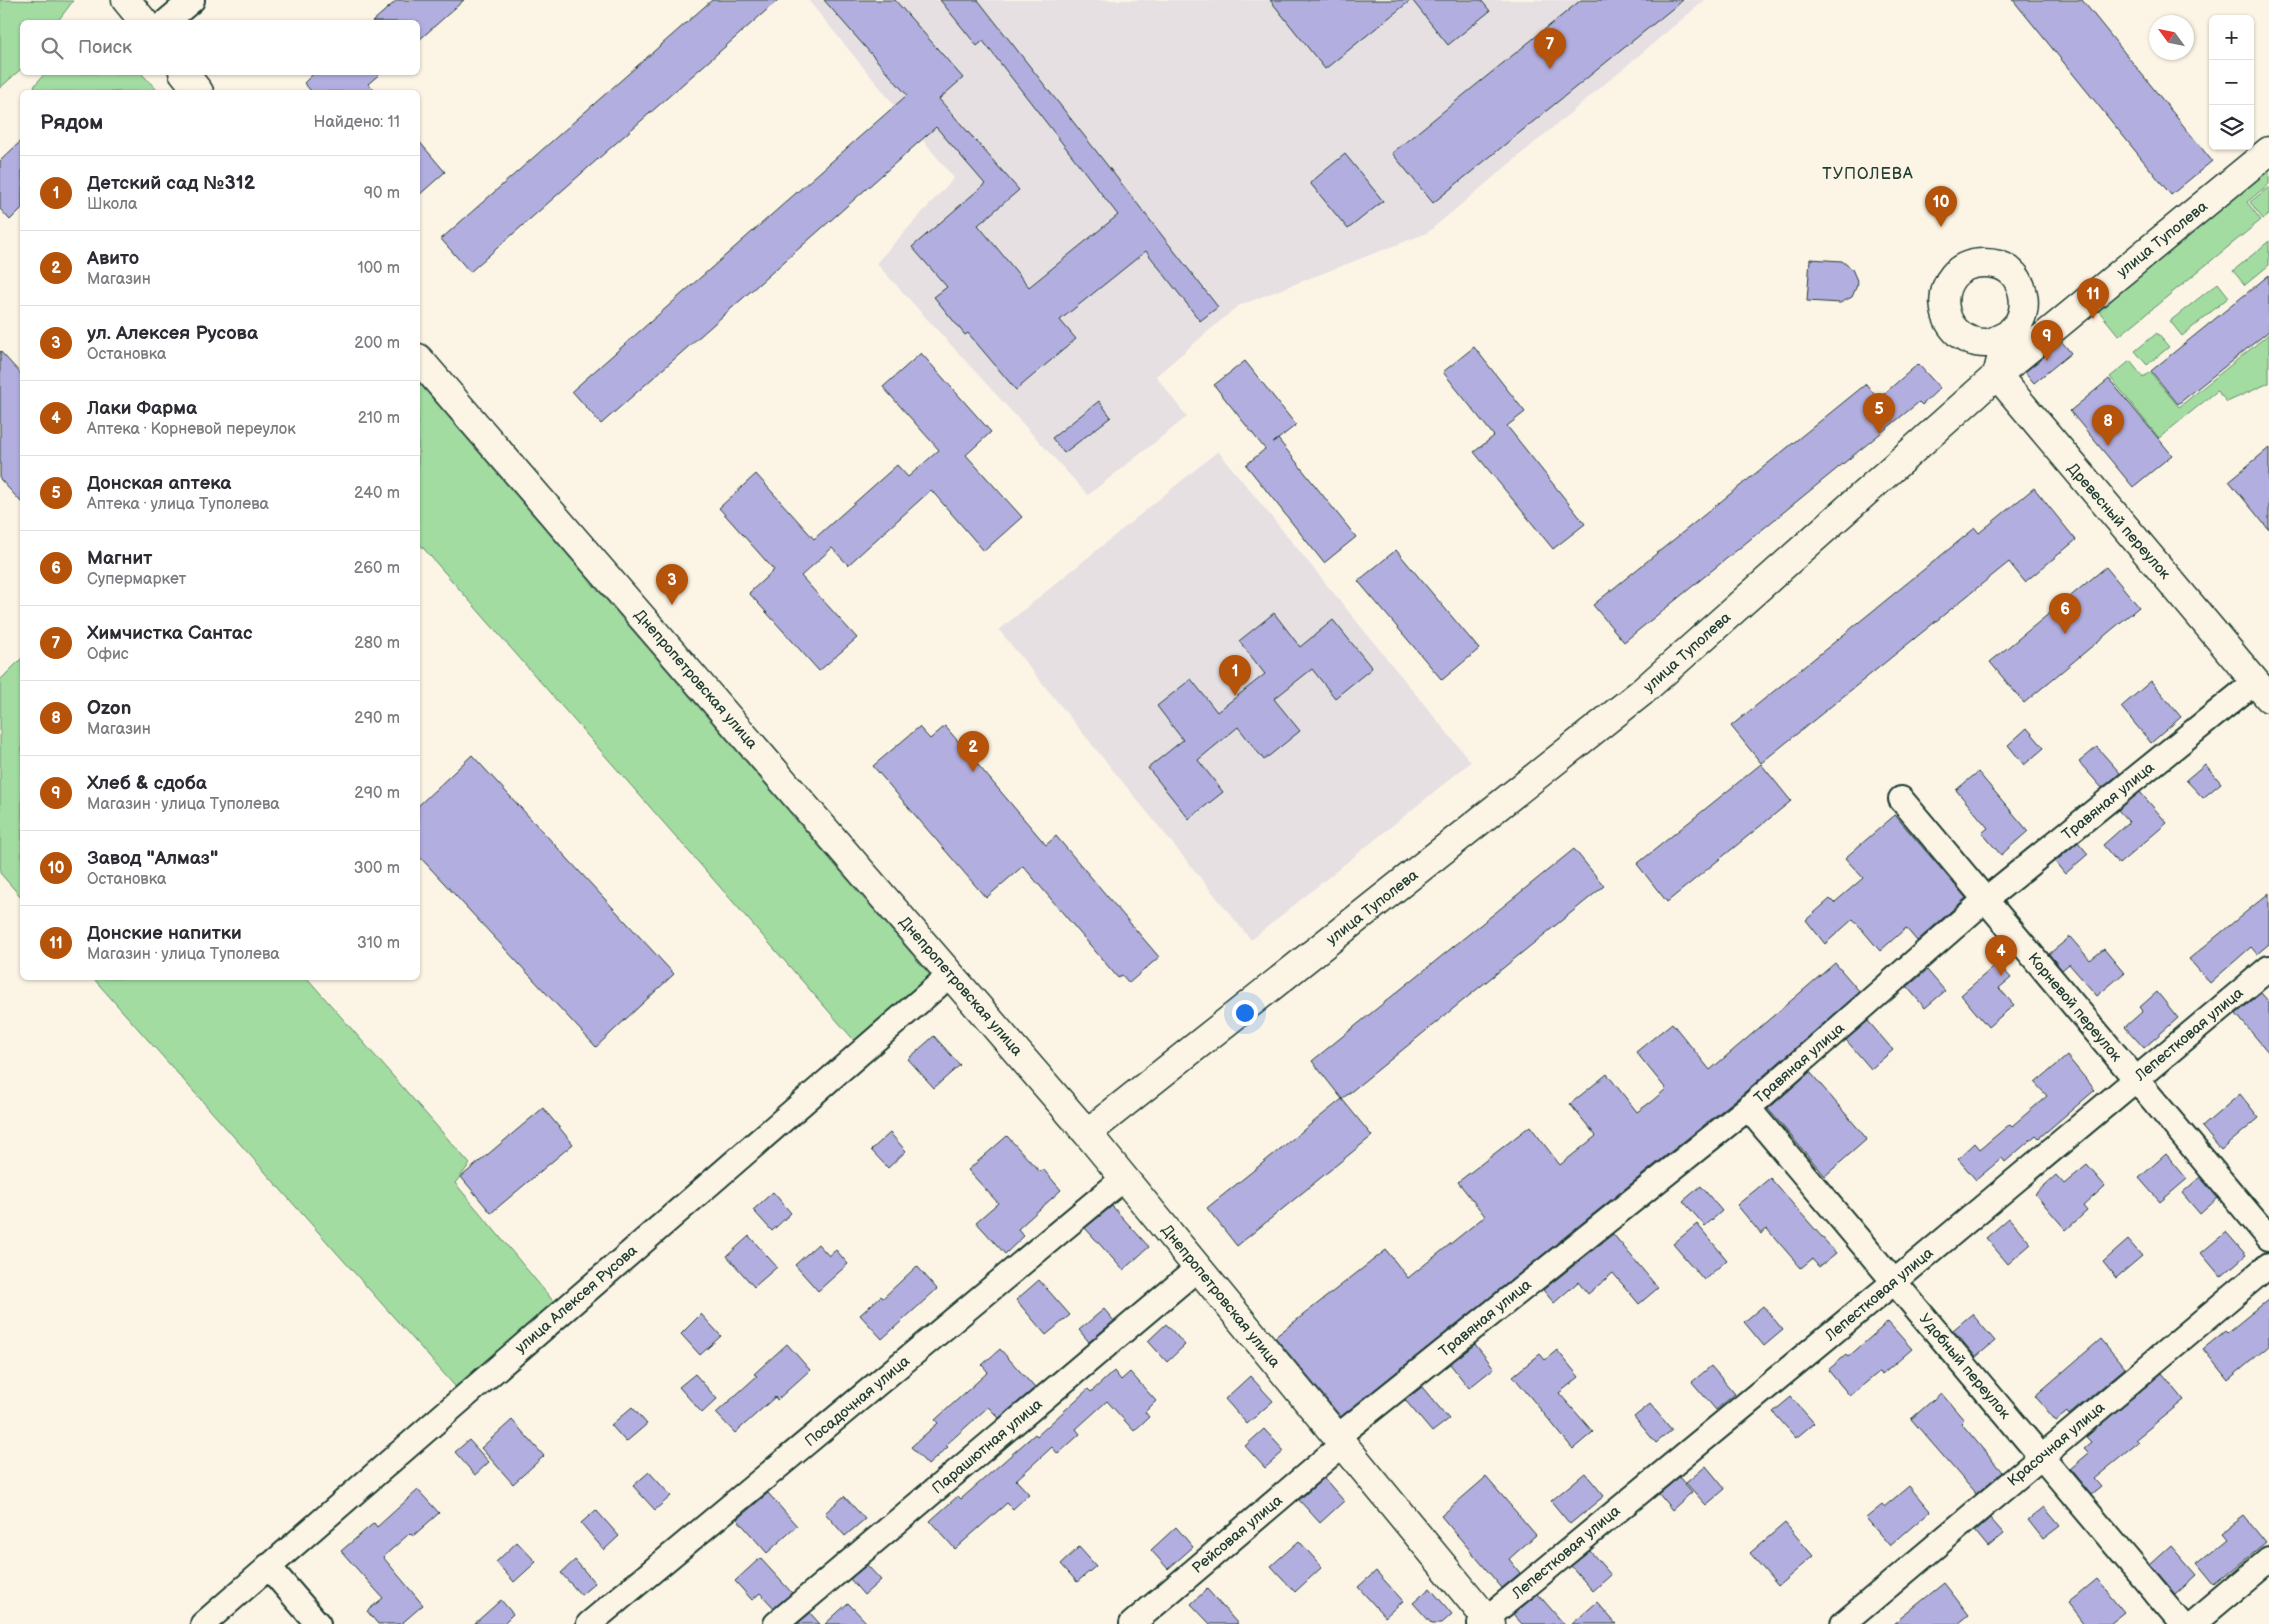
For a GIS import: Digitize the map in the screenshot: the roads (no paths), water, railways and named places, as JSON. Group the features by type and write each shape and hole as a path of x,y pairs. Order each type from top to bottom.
{"street":[{"path":"126,0 142,20"},
{"path":"168,20 192,0"},
{"path":"185,75 197,90"},
{"name":"улица Туполева","path":"1087,1133 1642,692 1997,375 2269,150"},
{"path":"1997,375 2009,334"},
{"name":"Днепропетровская улица","path":"420,360 1087,1133 1486,1622"},
{"name":"Древесный переулок","path":"1997,375 2262,690"},
{"name":"Травяная улица","path":"1340,1441 1748,1108 1985,900 2262,690"},
{"name":"Корневой переулок","path":"1900,799 2269,1238"},
{"name":"Лепестковая улица","path":"1486,1622 2269,968"},
{"name":"улица Алексея Русова","path":"202,1624 951,974"},
{"name":"Удобный переулок","path":"1748,1108 2182,1624"},
{"name":"Посадочная улица","path":"589,1624 1124,1178"},
{"name":"Красочная улица","path":"1843,1624 2269,1264"},
{"name":"Парашютная улица","path":"776,1624 1198,1268"},
{"name":"Рейсовая улица","path":"1132,1624 1340,1441"},
{"path":"2193,1624 2269,1560"},
{"path":"268,1566 318,1624"}],"place":[{"name":"Химчистка Сантас","path":"1550,69"},
{"name":"Завод \"Алмаз\"","path":"1941,227"},
{"name":"Донские напитки","path":"2093,319"},
{"name":"Хлеб & сдоба","path":"2047,361"},
{"name":"Донская аптека","path":"1879,434"},
{"name":"Ozon","path":"2108,446"},
{"name":"ул. Алексея Русова","path":"672,605"},
{"name":"Магнит","path":"2065,634"},
{"name":"Детский сад №312","path":"1235,696"},
{"name":"Авито","path":"973,772"},
{"name":"Лаки Фарма","path":"2001,976"}],"district":[{"name":"ТУПОЛЕВА","path":"1868,173"}]}
